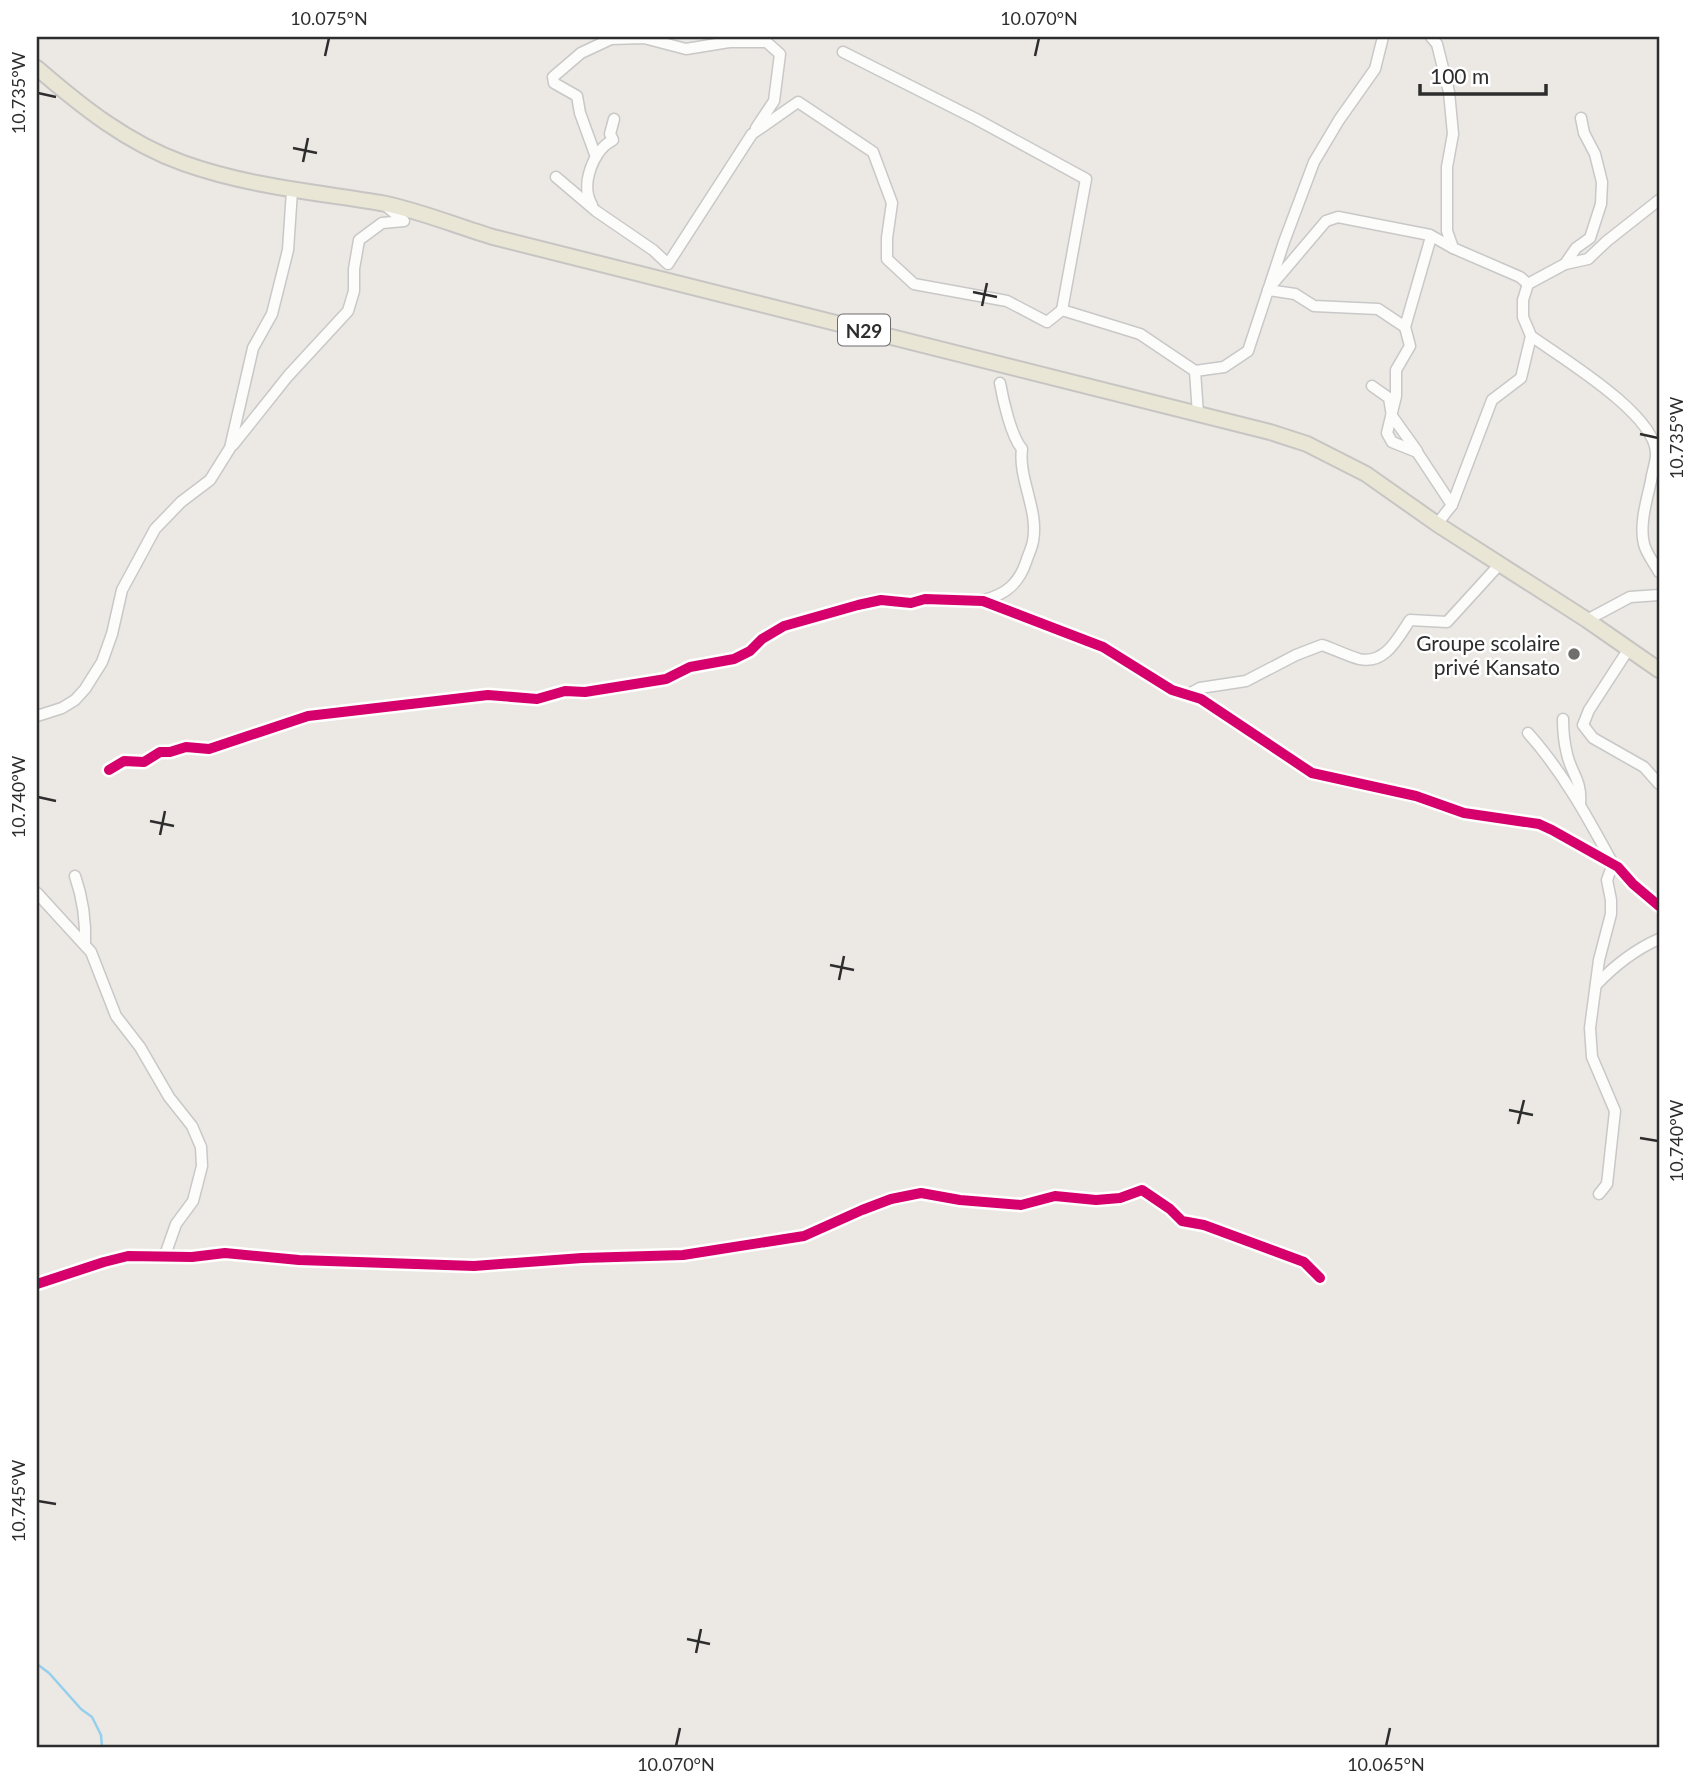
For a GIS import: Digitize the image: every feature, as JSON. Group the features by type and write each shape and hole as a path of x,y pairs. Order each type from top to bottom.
{"main road":[{"name":"N29","path":"37,68 113,128 182,163 229,177 292,191 384,204 493,237 1198,414 1307,444 1366,474 1659,670"}],"street":[{"path":"1062,310 1140,334 1195,371 1224,367 1248,351 1314,162 1339,120 1375,69 1383,37"},
{"path":"1431,37 1437,44 1449,92 1453,134 1447,167 1447,231 1453,248"},
{"path":"596,157 576,96 554,83 553,77 581,53 611,39 644,38 685,49 763,39 780,54 774,101 668,264"},
{"path":"752,134 798,102 873,152 892,203 887,259 914,284 1007,301 1047,321 1062,310 1086,179 976,119 843,52"},
{"path":"596,211 588,199 586,186 596,157 604,144 613,140 610,134 614,118"},
{"path":"1565,264 1576,248 1590,238 1601,204 1602,182 1581,118"},
{"path":"556,177 596,211 653,250 668,264 677,283"},
{"path":"230,448 253,348 272,314 288,250 292,191"},
{"path":"1659,200 1588,259 1565,264 1528,284 1523,300 1523,317 1531,336 1622,402 1642,421 1651,436 1657,453 1643,533 1644,546 1659,572"},
{"path":"37,716 62,708 75,700 85,689 102,662 112,634 122,590 155,529 181,502 210,480 230,448 288,376 348,311 354,291 354,269 359,240 382,223 404,220 384,204"},
{"path":"1268,290 1326,221 1338,217 1432,237 1520,277 1528,284"},
{"path":"1417,452 1392,442 1387,433 1396,396 1396,370 1410,346 1405,327 1432,237"},
{"path":"1268,290 1295,294 1314,306 1378,309 1405,327"},
{"path":"1437,524 1452,505 1492,400 1521,378 1531,336"},
{"path":"1195,371 1198,414"},
{"path":"983,601 1009,589 1020,578 1034,538 1021,461 1022,449 1004,407 1000,383"},
{"path":"1373,386 1389,398 1391,416 1452,505"},
{"path":"1187,695 1200,688 1246,681 1322,645 1360,659 1374,658 1389,651 1410,620 1447,622 1499,565"},
{"path":"1587,620 1630,597 1659,595"},
{"path":"109,770 124,761 144,762 160,752 186,747 209,749 308,716 488,695 537,699 565,691 597,691 666,679 690,667 734,659 784,626 881,600 911,603 925,599 983,601 1103,647 1172,690 1201,699 1312,773 1416,796 1464,813 1539,824 1613,864 1659,906"},
{"path":"1628,650 1589,710 1583,725 1593,738 1644,767 1659,784"},
{"path":"1563,719 1567,757 1581,790 1580,803"},
{"path":"1528,733 1580,803 1613,864"},
{"path":"1599,1194 1607,1184 1615,1111 1592,1057 1590,1028 1599,960 1611,914 1606,880 1613,864"},
{"path":"75,876 85,916 85,945"},
{"path":"37,893 93,956 116,1016 140,1047 169,1097 192,1126 201,1147 202,1166 193,1201 176,1224 165,1255"},
{"path":"1596,985 1616,965 1639,948 1659,939"},
{"path":"37,1284 128,1256 192,1257 225,1253 299,1260 474,1266 582,1258 683,1255 804,1236 881,1203 921,1193 960,1200 1021,1205 1055,1196 1096,1200 1120,1198 1142,1190 1170,1209 1182,1221 1204,1225 1304,1262 1320,1278"}],"waterway":[{"path":"37,1664 92,1717 101,1735 102,1747"}],"cycle path":[{"path":"109,770 124,761 144,762 160,752 186,747 209,749 308,716 488,695 537,699 565,691 585,692 666,679 690,667 734,659 750,651 762,639 784,626 881,600 911,603 925,599 983,601 1103,647 1172,690 1201,699 1312,773 1416,796 1464,813 1539,824 1618,867 1659,906"},
{"path":"37,1284 128,1256 192,1257 225,1253 299,1260 474,1266 582,1258 683,1255 804,1236 891,1199 921,1193 960,1200 1021,1205 1055,1196 1096,1200 1120,1198 1142,1190 1170,1209 1182,1221 1204,1225 1304,1262 1320,1278"}],"place":[{"name":"Groupe scolaire privé Kansato","path":"1574,654"}]}
